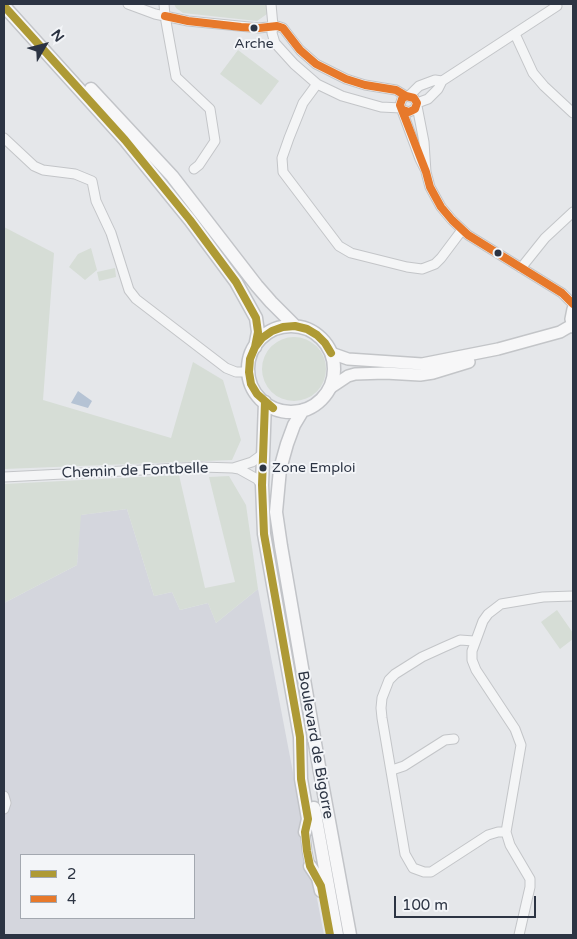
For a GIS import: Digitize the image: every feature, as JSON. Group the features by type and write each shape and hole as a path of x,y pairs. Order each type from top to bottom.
{"main road":[{"path":"10,4 172,176 257,286 295,326"},
{"path":"4,6 125,140 190,220 236,282 256,318 258,332 250,359 249,372 254,389 273,408 293,412 303,410 323,398 330,388 348,376 355,374 420,375 433,373 466,363 498,349"},
{"path":"331,353 348,359 422,364 498,349 560,332 573,326 571,319 573,309"},
{"path":"254,347 272,331 283,327 295,326 307,329 317,335 331,353 334,370 330,388"},
{"path":"265,402 262,485 264,534 300,737 301,779 308,819 305,832"},
{"name":"Boulevard de Bigorre","path":"303,410 294,425 280,469 276,512 350,935"},
{"name":"Boulevard de Bigorre","path":"300,737 337,935"},
{"path":"310,866 318,878 330,935"}],"street":[{"path":"128,4 164,16 188,21 259,28 273,26 283,28 300,50 316,64 346,79 365,85 396,90 414,98 424,142 426,172 435,198 462,230 562,293 573,304"},
{"path":"164,4 164,16 176,77 210,109 215,140 194,169"},
{"path":"271,4 272,33 275,43 316,84 342,96 381,107 402,109 406,112 412,111 417,105 428,99 438,89 442,81 557,6"},
{"path":"516,34 533,73 573,113"},
{"path":"426,172 402,109 402,99 418,86 434,80 442,81"},
{"path":"316,84 303,103 289,138 282,158 283,172 339,246 351,253 422,269 435,264 442,258 462,230"},
{"path":"4,138 34,166 43,170 76,174 92,182 96,201 111,233 129,290 136,299 226,368 236,372 249,372"},
{"path":"521,268 545,238 573,212"},
{"name":"Chemin de Fontbelle","path":"4,477 201,467 233,468 252,462 263,454"},
{"path":"233,468 239,469 257,479 262,485"},
{"path":"519,935 530,887 530,879 510,846 506,832 521,745 515,729 476,670 472,660 472,651 474,641 483,621 494,608 501,604 511,601 573,596"},
{"path":"474,641 460,640 402,668 389,680 382,698 381,708 405,854 408,862 418,870 430,872 488,835 506,832"},
{"path":"392,770 404,766 445,740 454,739"},
{"path":"4,796 6,803 4,809"},
{"path":"305,832 310,866"}],"shaded area":[{"path":"174,4 267,4 267,14 257,21 183,13"},
{"path":"238,50 279,81 261,105 220,74"},
{"path":"4,227 54,253 43,400 171,438 193,362 223,380 241,440 232,460 4,469"},
{"path":"91,248 97,270 85,280 69,267 78,254"},
{"path":"115,268 116,277 99,281 97,272"},
{"path":"294,337 306,340 317,346 323,357 326,369 323,381 317,392 306,398 294,401 282,398 271,392 265,381 262,369 265,357 271,346 282,340"},
{"path":"179,475 205,588 235,582 209,477 229,476 246,505 258,589 216,623 208,603 180,610 172,592 154,596 127,509 81,515 77,565 4,603 4,484"},
{"path":"127,509 154,596 172,592 180,610 208,603 216,623 258,589 324,935 4,935 4,603 77,565 80,515"},
{"path":"557,610 573,633 573,639 560,649 541,622"}],"water":[{"path":"78,391 92,401 88,408 71,403"}],"transit line":[{"name":"2","path":"4,6 125,140 190,220 236,282 256,318 258,332 255,347"},
{"name":"4","path":"165,16 188,21 241,27 277,26 283,28 300,50 316,64 346,79 365,85 396,90 406,96"},
{"name":"4","path":"403,110 409,112 415,109 417,103 414,98 406,96 402,99 400,105 430,187 441,207 452,220 468,235 562,293 573,304"},
{"name":"2","path":"273,408 257,394 251,384 249,372 250,359 255,347 262,338 272,331 283,327 295,326 307,329 317,335 331,353"},
{"name":"2","path":"265,402 262,485 264,534 300,737 301,779 308,819 305,832 307,851 310,866 321,886 330,935"}],"place":[{"name":"Arche","path":"254,28"},
{"name":"Zone Emploi","path":"263,468"}]}
